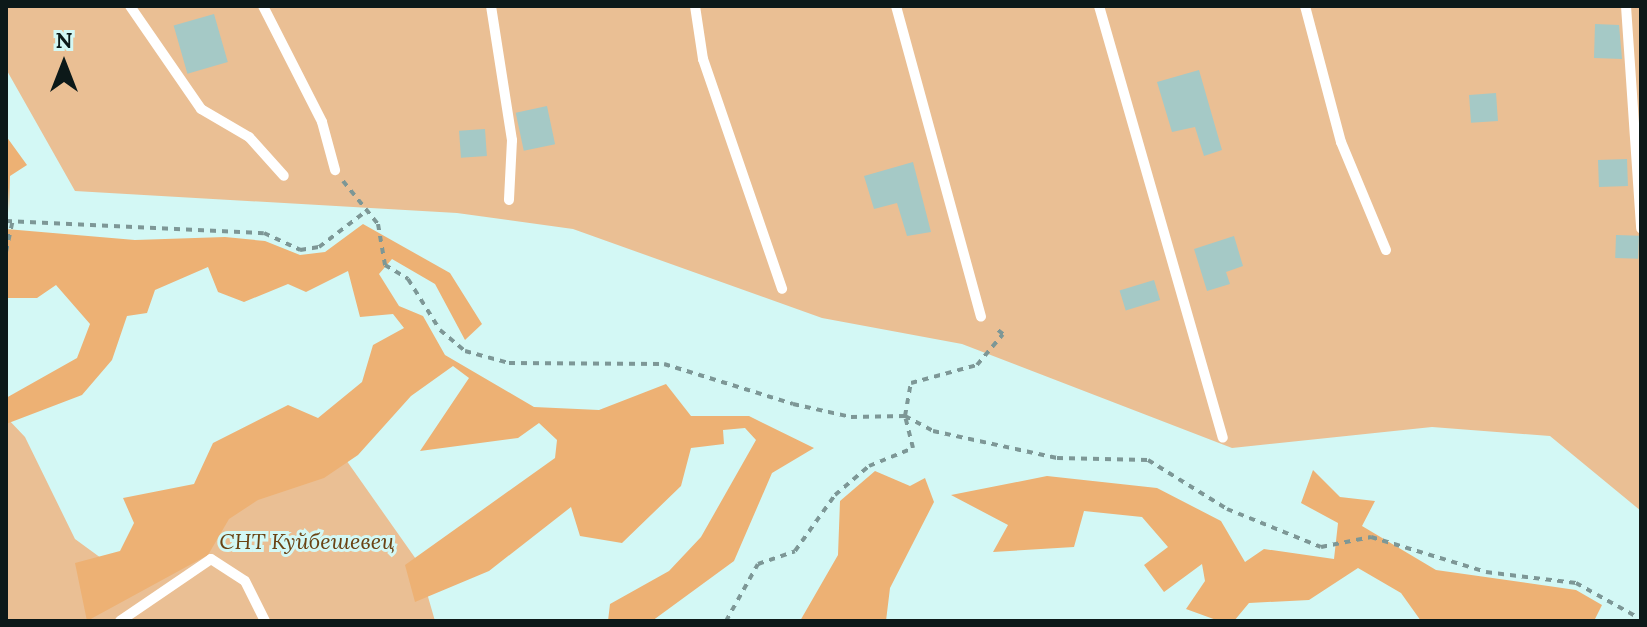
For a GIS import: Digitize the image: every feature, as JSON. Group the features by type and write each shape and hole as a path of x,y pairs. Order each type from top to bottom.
{"lane":[{"path":"130,6 201,109 249,137 284,176"},
{"path":"263,6 322,122 335,170"},
{"path":"491,6 512,140 509,200"},
{"path":"695,6 703,59 782,289"},
{"path":"896,6 981,317"},
{"path":"1099,6 1223,438"},
{"path":"1305,6 1341,142 1386,250"},
{"path":"1626,6 1641,228"},
{"path":"120,621 211,559 245,581 265,621"}],"path":[{"path":"335,170 365,212 378,224 385,265 408,279 440,330 465,351 509,363 664,364 851,417 905,416 933,431 1057,458 1148,460 1227,509 1321,547 1371,537 1486,572 1576,583 1641,619"},
{"path":"6,252 9,222 264,233 300,250 319,247 365,212"},
{"path":"726,621 758,564 795,551 835,495 869,466 913,448 905,416 911,383 977,365 991,353 1003,334 981,317"}],"green space":[{"path":"6,6 1641,6 1641,511 1550,436 1432,427 1232,448 962,344 822,318 573,229 457,213 75,191 6,69"},
{"name":"СНТ Куйбешевец","path":"6,417 25,437 75,539 116,569 344,457 418,562 435,621 6,621"}],"shaded area":[{"path":"6,136 27,165 10,176 9,213"},
{"path":"363,224 450,273 482,324 465,340 435,284 392,259 379,274 399,306 423,316 445,355 534,407 599,410 666,384 691,416 749,416 814,448 772,473 734,561 652,621 608,621 610,604 669,571 701,537 756,440 745,428 723,430 724,444 691,448 681,486 622,543 580,536 571,507 489,571 415,602 405,565 555,458 557,440 539,423 518,438 420,451 469,378 453,366 411,396 358,455 324,478 258,500 229,519 208,555 87,621 75,563 120,551 134,523 123,498 194,484 213,443 288,405 318,418 362,382 373,345 404,328 393,314 360,317 348,271 306,292 288,284 244,302 218,292 208,267 155,290 147,313 127,316 112,360 82,395 6,424 6,398 77,358 90,324 56,285 37,298 6,298 6,229 135,240 225,237 265,241 300,255 325,252"},
{"path":"1313,470 1340,497 1375,501 1362,526 1436,570 1576,590 1602,605 1594,621 1421,621 1401,593 1358,568 1309,600 1249,603 1234,621 1219,621 1186,609 1205,581 1202,564 1164,592 1144,565 1168,547 1142,517 1084,511 1074,547 993,552 1008,525 951,495 1047,476 1157,488 1221,521 1245,562 1264,549 1334,559 1338,523 1301,503"},
{"path":"875,471 910,486 925,478 934,502 890,588 886,621 800,621 838,555 840,501"}],"building":[{"path":"214,14 228,62 187,74 174,26"},
{"path":"1595,24 1619,25 1622,59 1594,58"},
{"path":"1199,70 1222,150 1204,156 1195,127 1172,132 1157,82"},
{"path":"1496,93 1498,121 1471,123 1469,95"},
{"path":"547,106 555,144 524,151 516,113"},
{"path":"485,129 487,156 461,158 459,131"},
{"path":"1627,159 1628,186 1599,187 1598,160"},
{"path":"913,162 931,232 907,236 897,203 874,209 864,176"},
{"path":"1616,235 1639,236 1638,259 1615,258"},
{"path":"1234,236 1243,266 1226,272 1230,284 1207,291 1194,249"},
{"path":"1154,280 1160,300 1126,311 1120,291"}]}
